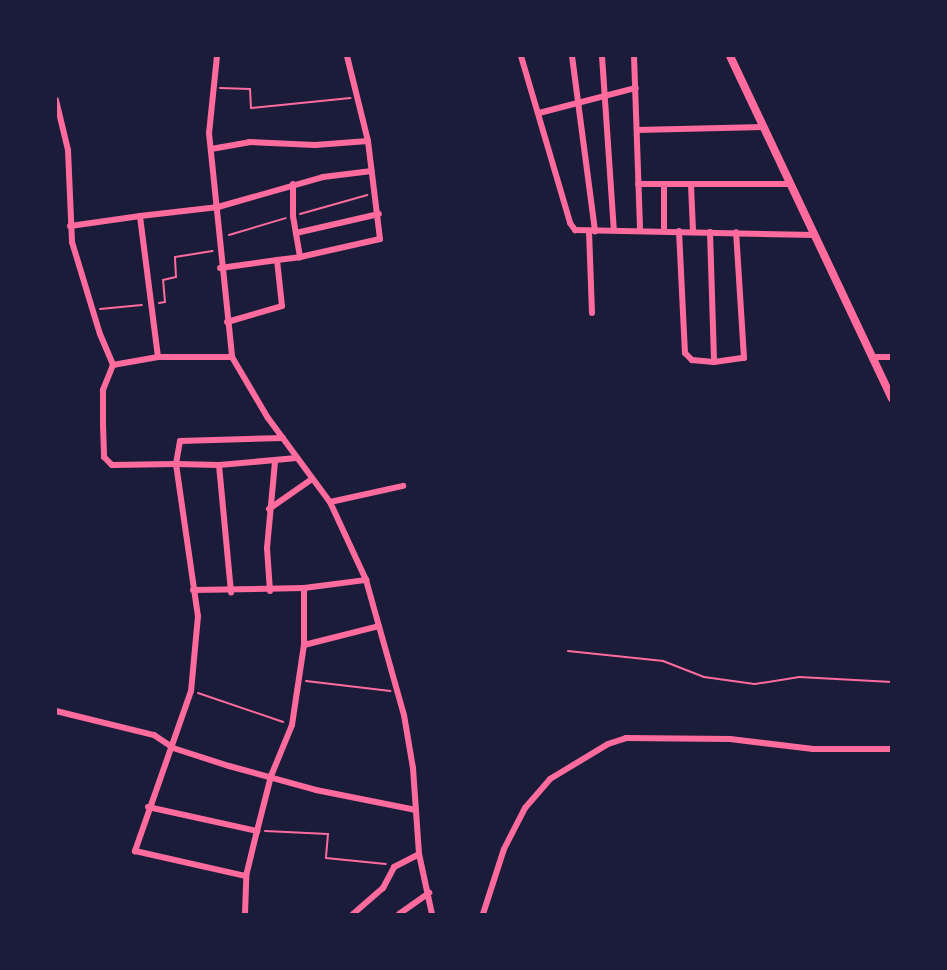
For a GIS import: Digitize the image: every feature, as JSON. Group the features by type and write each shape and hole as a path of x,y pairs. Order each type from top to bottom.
{"main road":[{"path":"730,56 891,399"}],"street":[{"path":"217,56 211,149 218,207 220,268 232,357 283,438 330,502 366,580 398,692 410,746 419,854 432,915"},
{"path":"220,268 300,257 378,242 379,214 368,141 347,56"},
{"path":"521,56 570,223 575,230 736,232 815,236"},
{"path":"572,56 592,231 592,313"},
{"path":"602,56 614,230"},
{"path":"634,56 640,231"},
{"path":"539,113 636,88"},
{"path":"56,100 68,150 70,226 92,310 113,365 103,390 106,461 122,467 176,464 219,465 275,462 297,458"},
{"path":"637,130 763,127"},
{"path":"211,149 249,142 315,145 368,141"},
{"path":"70,226 218,207 293,184 372,171"},
{"path":"293,184 300,257"},
{"path":"638,184 789,184"},
{"path":"691,184 693,231"},
{"path":"664,185 664,231"},
{"path":"296,233 379,214"},
{"path":"140,216 158,357"},
{"path":"679,231 685,353 692,360 714,362 744,358 736,232"},
{"path":"710,232 714,362"},
{"path":"227,322 282,306 277,260"},
{"path":"113,365 158,357 232,357"},
{"path":"872,357 891,357"},
{"path":"246,876 135,852 148,807 173,748 191,691 198,642 176,464 180,441 283,438"},
{"path":"270,591 267,548 275,462"},
{"path":"219,465 231,592"},
{"path":"269,509 312,479"},
{"path":"330,502 403,486"},
{"path":"193,590 270,591 366,580"},
{"path":"244,915 246,876 257,831 271,776 292,725 304,645 304,588"},
{"path":"304,645 379,626"},
{"path":"56,711 143,732 173,748 316,790 416,810"},
{"path":"483,915 504,849 525,808 550,779 608,744 626,738 730,739 813,749 891,750"},
{"path":"148,807 257,831"},
{"path":"353,915 383,888 394,867 419,854"},
{"path":"399,915 429,893"}],"path":[{"path":"214,87 250,89 251,108 359,98"},
{"path":"92,310 165,302 163,280 176,277 175,257 219,250"},
{"path":"568,651 663,660 704,677 755,684 799,677 891,682"},
{"path":"298,680 398,692"},
{"path":"191,691 292,725"},
{"path":"257,831 328,834 326,858 377,860 394,867"}]}
